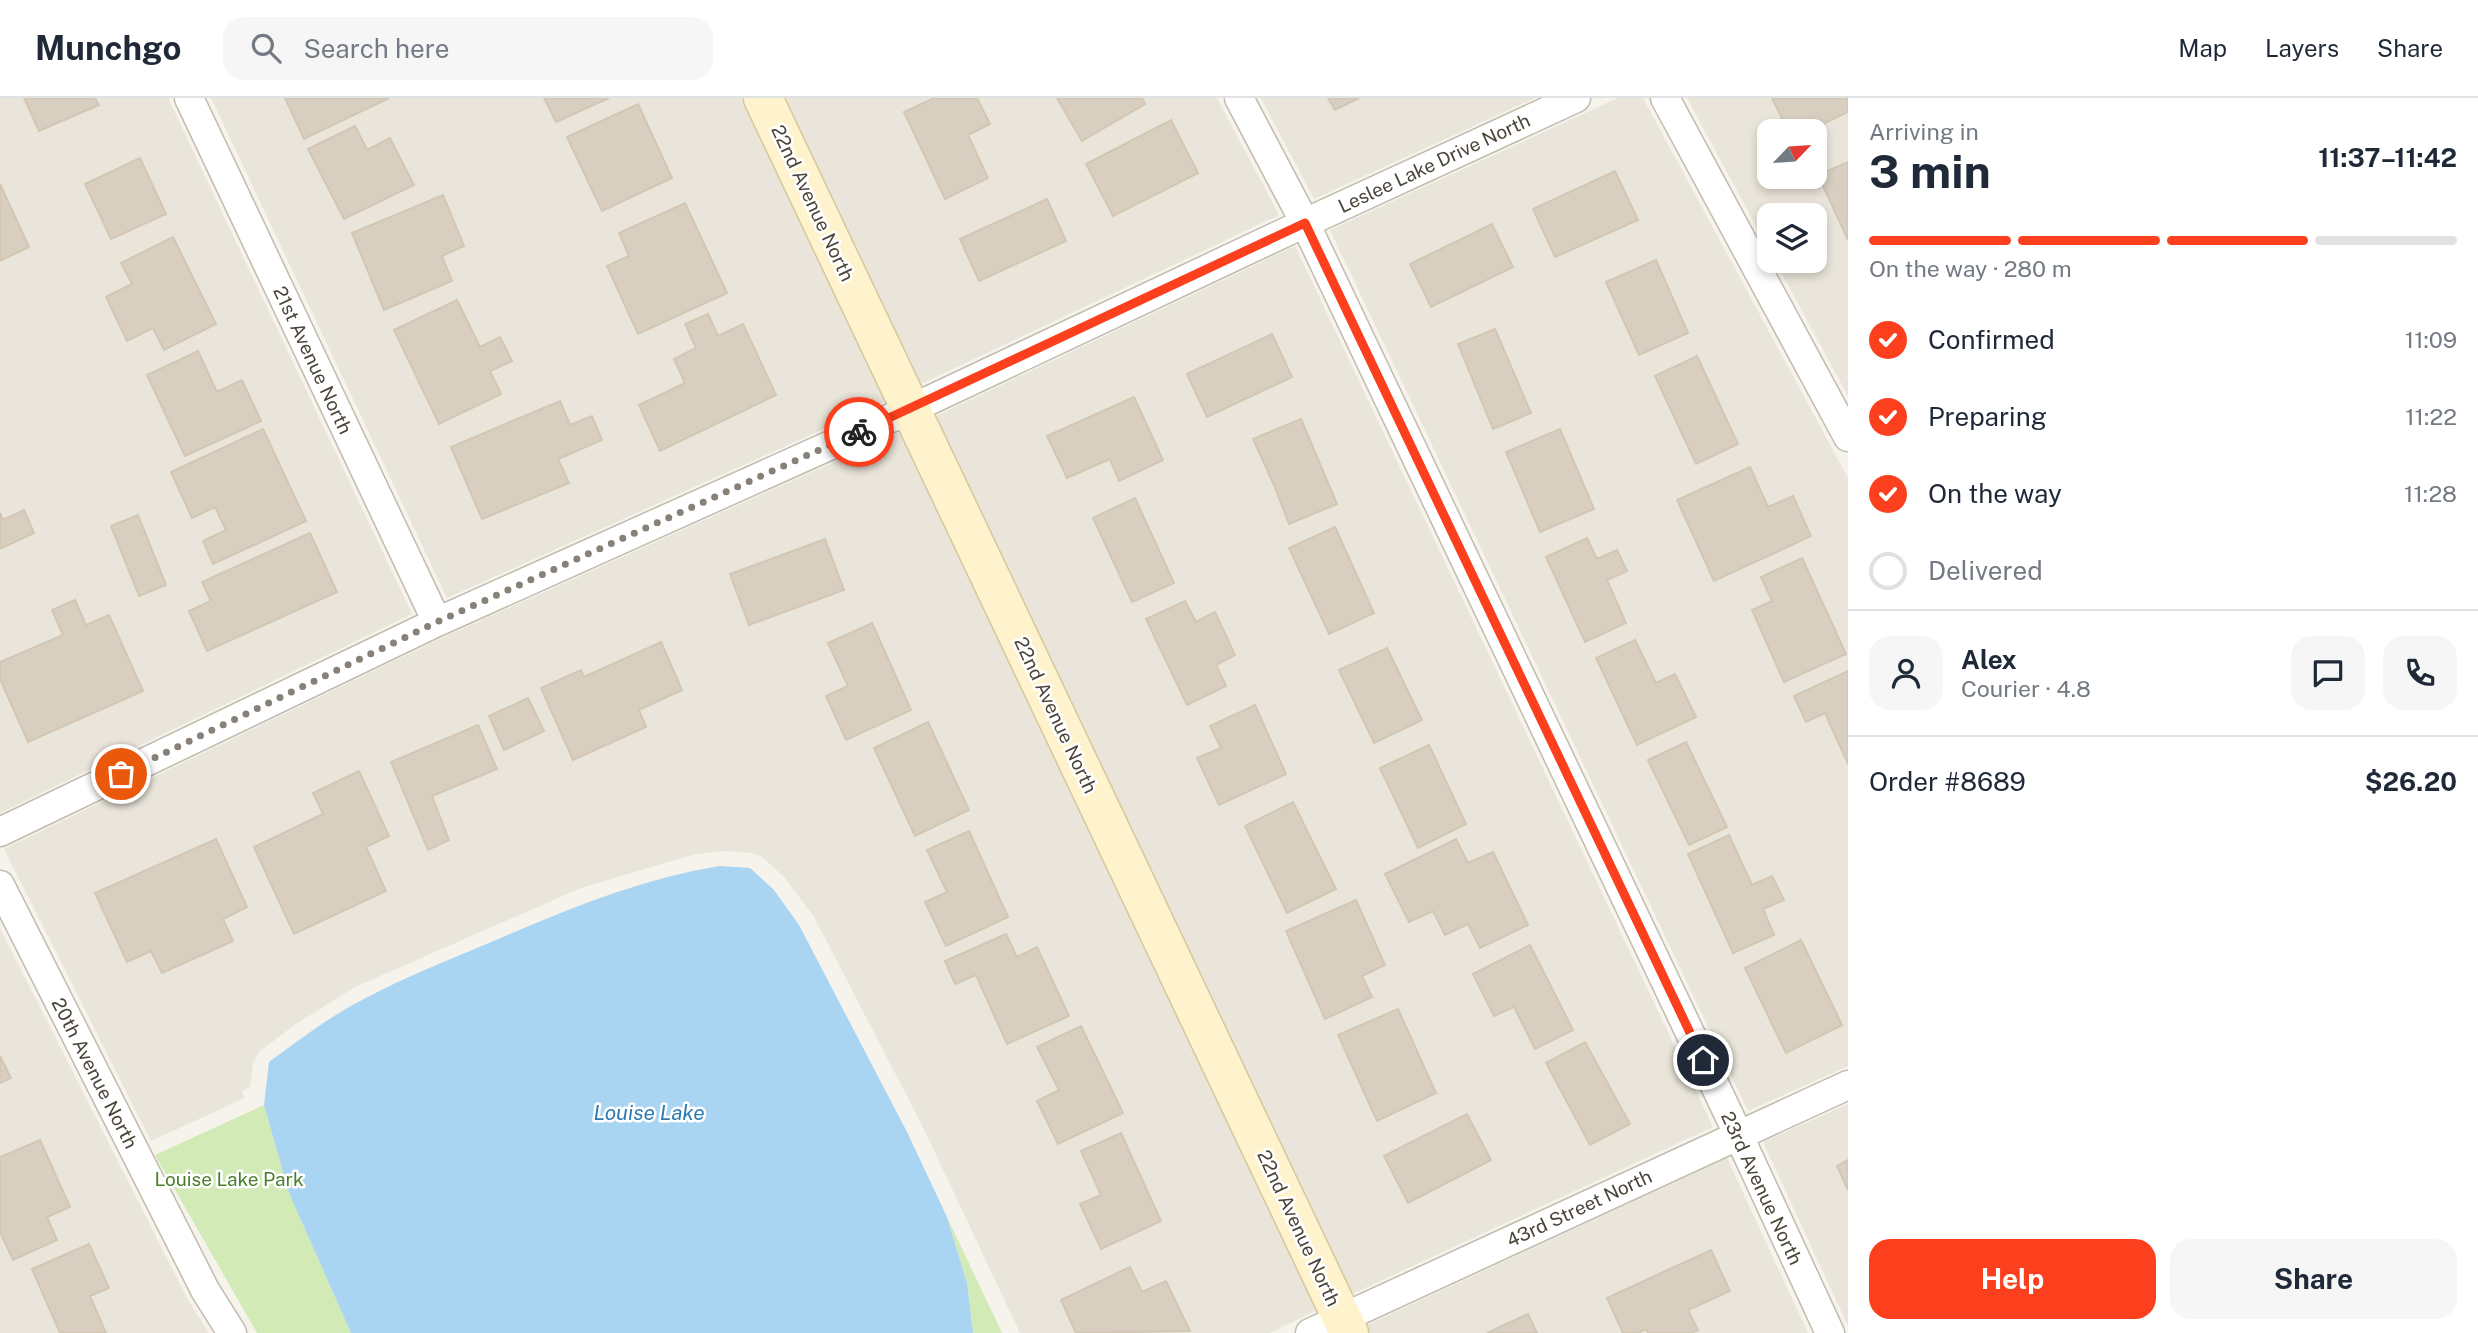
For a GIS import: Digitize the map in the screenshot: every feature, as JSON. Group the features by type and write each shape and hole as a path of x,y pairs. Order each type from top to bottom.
{"main road":[{"name":"22nd Avenue North","path":"763,98 911,409 1334,1328"}],"street":[{"name":"21st Avenue North","path":"189,98 437,622"},
{"name":"23rd Avenue North","path":"1239,98 1305,223 1830,1333"},
{"name":"Leslee Lake Drive North","path":"0,832 437,622 911,409 1576,98"},
{"path":"1665,98 1848,437"},
{"name":"20th Avenue North","path":"0,885 205,1290 232,1333"},
{"name":"43rd Street North","path":"1334,1328 1738,1134 1848,1085"}],"shaded area":[{"path":"0,98 168,98 412,614 0,813"},
{"path":"211,98 742,98 886,401 447,598"},
{"path":"785,98 1217,98 1279,215 921,384"},
{"path":"1261,98 1535,98 1314,199"},
{"path":"1618,98 1643,98 1848,478 1848,1066 1748,1111 1330,230"},
{"path":"1687,98 1848,98 1848,396 1781,273 1827,273 1827,203 1757,203 1757,228"},
{"path":"1295,246 1713,1127 1352,1294 936,416"},
{"path":"901,432 1317,1310 1270,1333 1020,1333 922,1125 814,917 785,878 762,857 753,853 723,851 692,855 581,888 355,987 296,1024 260,1051 253,1062 250,1087 242,1091 245,1098 151,1141 4,849 444,637"},
{"path":"0,928 188,1300 209,1333 0,1333"},
{"path":"1848,1104 1848,1326 1763,1142"},
{"path":"1727,1158 1808,1333 1370,1333 1367,1325"}],"green space":[{"name":"Louise Lake Park","path":"264,1105 289,1193 351,1333 257,1333 155,1155"},
{"path":"947,1217 1002,1333 973,1333 967,1283"}],"water":[{"name":"Louise Lake","path":"720,866 750,868 774,890 799,925 907,1132 947,1217 967,1283 973,1333 351,1333 289,1193 264,1105 269,1062 350,1007 432,967 610,895 664,878"}],"building":[{"path":"24,98 95,98 99,105 39,131"},
{"path":"285,98 389,98 304,139"},
{"path":"544,98 609,98 556,122"},
{"path":"934,98 977,98 990,124 968,135 988,178 945,199 904,112"},
{"path":"1057,98 1142,98 1145,104 1082,141"},
{"path":"1328,98 1359,98 1335,110"},
{"path":"1772,98 1848,98 1848,112 1827,122 1827,119 1782,119"},
{"path":"638,104 672,178 602,211 567,137"},
{"path":"1171,120 1198,173 1113,216 1086,164"},
{"path":"355,126 367,150 390,138 414,185 344,219 308,149"},
{"path":"140,158 166,214 111,239 85,184"},
{"path":"1848,162 1848,240 1824,189 1827,189 1827,171"},
{"path":"1615,171 1638,220 1555,257 1533,209"},
{"path":"0,184 29,247 0,261"},
{"path":"443,195 464,246 442,256 452,281 384,310 352,233"},
{"path":"1047,199 1066,241 979,281 960,239"},
{"path":"685,203 727,293 638,334 607,266 629,256 619,233"},
{"path":"1492,224 1513,267 1431,307 1410,264"},
{"path":"173,237 216,324 164,350 153,328 127,341 106,297 132,284 121,263"},
{"path":"1656,260 1688,333 1639,355 1606,282"},
{"path":"457,300 480,347 500,337 512,361 490,371 501,394 439,424 394,330"},
{"path":"708,314 718,336 743,324 776,395 660,451 639,405 685,383 674,359 696,348 685,324"},
{"path":"1495,329 1531,413 1493,429 1458,344"},
{"path":"1272,334 1292,377 1207,417 1187,374"},
{"path":"198,351 217,392 242,380 261,421 185,456 147,375"},
{"path":"1697,356 1738,444 1696,464 1655,376"},
{"path":"1134,397 1163,460 1119,481 1110,459 1067,478 1047,436"},
{"path":"560,401 570,425 592,416 602,440 558,459 569,483 482,519 451,447"},
{"path":"1301,419 1337,504 1289,524 1253,439"},
{"path":"263,429 306,521 213,564 203,541 226,530 215,507 192,518 171,472"},
{"path":"1560,429 1594,509 1540,532 1506,452"},
{"path":"1750,467 1768,507 1793,496 1811,536 1714,581 1677,500"},
{"path":"1135,498 1174,583 1132,602 1093,518"},
{"path":"24,510 34,533 0,549 0,513 3,520"},
{"path":"138,515 166,585 139,596 111,526"},
{"path":"1335,527 1374,613 1329,634 1289,548"},
{"path":"310,533 337,592 207,651 189,611 211,601 202,582"},
{"path":"1587,538 1597,559 1617,550 1627,571 1607,580 1626,623 1585,642 1546,557"},
{"path":"825,539 844,590 749,625 730,574"},
{"path":"1802,558 1846,654 1784,682 1752,610 1772,601 1761,577"},
{"path":"75,600 86,625 109,615 143,691 28,742 0,679 0,662 63,635 52,610"},
{"path":"1185,601 1196,622 1215,612 1235,655 1216,665 1226,686 1187,705 1146,619"},
{"path":"872,623 911,710 846,740 826,696 848,686 828,643"},
{"path":"1635,640 1656,683 1675,674 1696,717 1637,745 1596,658"},
{"path":"661,642 682,690 639,710 646,727 573,760 541,688 581,670 584,677"},
{"path":"1387,648 1422,720 1374,743 1339,670"},
{"path":"1848,671 1848,764 1825,713 1806,722 1794,696"},
{"path":"528,698 544,731 504,750 489,716"},
{"path":"1255,705 1286,774 1219,805 1197,758 1221,748 1210,726"},
{"path":"928,722 969,810 915,836 874,748"},
{"path":"478,725 497,769 432,796 449,840 428,850 391,762"},
{"path":"1686,742 1727,827 1689,845 1648,760"},
{"path":"1429,745 1466,824 1418,848 1380,768"},
{"path":"359,771 389,836 366,847 386,891 294,934 254,847 323,814 313,793"},
{"path":"1293,802 1336,889 1287,913 1245,826"},
{"path":"969,831 1008,917 946,946 925,902 947,892 927,850"},
{"path":"1729,835 1752,885 1772,876 1784,900 1763,909 1774,935 1733,953 1688,854"},
{"path":"216,839 247,907 223,919 233,941 162,973 151,951 127,962 95,893"},
{"path":"1456,839 1468,863 1493,852 1528,925 1480,948 1468,924 1445,935 1433,911 1409,922 1385,874"},
{"path":"1356,900 1385,965 1362,976 1372,997 1325,1019 1286,931"},
{"path":"1006,934 1017,957 1037,947 1069,1016 1007,1044 976,975 955,984 945,961"},
{"path":"1801,940 1842,1025 1786,1053 1745,968"},
{"path":"1530,945 1573,1030 1535,1049 1514,1007 1494,1016 1473,974"},
{"path":"1398,1009 1436,1093 1377,1121 1338,1035"},
{"path":"1081,1026 1123,1113 1058,1144 1037,1101 1059,1090 1037,1047"},
{"path":"1585,1042 1630,1124 1590,1145 1546,1063"},
{"path":"0,1056 11,1078 0,1083"},
{"path":"1467,1114 1491,1160 1408,1203 1384,1156"},
{"path":"1121,1133 1161,1221 1101,1249 1080,1204 1101,1195 1081,1151"},
{"path":"40,1140 70,1207 47,1217 57,1240 13,1260 0,1232 0,1157"},
{"path":"1848,1160 1848,1190 1837,1166"},
{"path":"89,1244 109,1288 90,1296 106,1333 60,1333 32,1269"},
{"path":"1711,1250 1730,1291 1688,1310 1698,1330 1692,1333 1648,1333 1646,1329 1638,1333 1623,1333 1607,1298"},
{"path":"1130,1267 1142,1292 1166,1281 1190,1331 1076,1333 1061,1300"},
{"path":"1528,1314 1537,1333 1487,1333"}],"way so far":[{"path":"121,774 437,622 859,432"}],"route":[{"path":"859,432 1305,223 1703,1060"}]}
